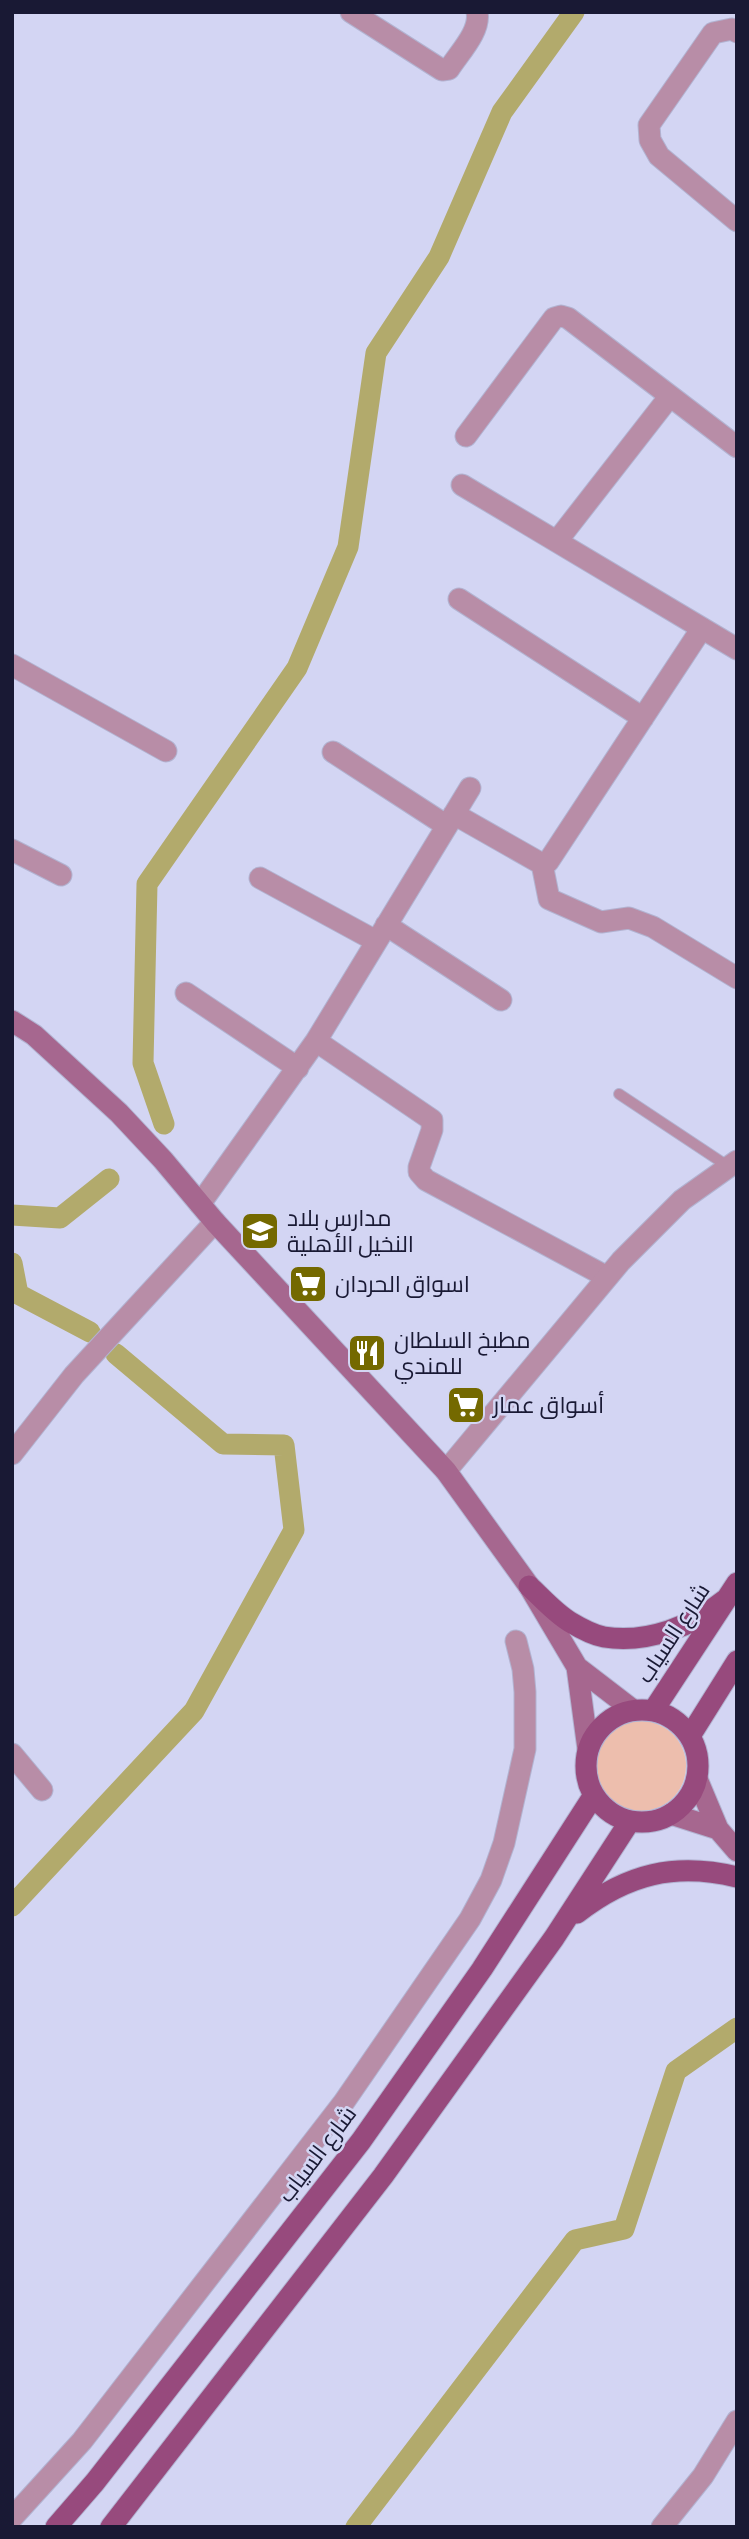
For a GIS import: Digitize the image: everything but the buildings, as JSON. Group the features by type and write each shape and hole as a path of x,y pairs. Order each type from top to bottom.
{"main road":[{"path":"12,1021 34,1035 119,1113 215,1222 446,1471 530,1586 577,1667 588,1749 587,1780 603,1807 630,1821 658,1820 671,1814 683,1805 697,1779 699,1764 690,1736 674,1720 643,1711 577,1667"},
{"path":"530,1586 567,1620 603,1637 645,1636 670,1630 710,1612 731,1592"},
{"name":"شارع السياب","path":"643,1711 731,1592"},
{"path":"690,1736 737,1661"},
{"path":"588,1749 605,1723 618,1715 643,1711"},
{"path":"697,1779 718,1829 737,1851"},
{"name":"شارع السياب","path":"56,2527 95,2482 361,2141 482,1969 594,1794"},
{"path":"671,1814 718,1829"},
{"path":"111,2527 383,2176 554,1938 630,1821"},
{"path":"554,1938 574,1915 598,1896 625,1882 654,1873 684,1870 714,1871 737,1877"}],"street":[{"path":"351,12 442,70 449,69 475,30 479,20 477,12"},
{"path":"737,32 732,29 713,33 649,125 650,140 659,156 737,221"},
{"path":"466,436 554,318 561,316 568,318 737,447"},
{"path":"557,541 670,396"},
{"path":"462,485 737,649"},
{"path":"458,599 643,718"},
{"path":"333,752 451,820 541,864 548,862 702,628"},
{"path":"12,665 166,751"},
{"path":"200,1204 316,1041 470,788"},
{"path":"12,850 61,875"},
{"path":"541,864 549,899 601,922 629,918 653,927 737,978"},
{"path":"260,878 381,933 501,1000"},
{"path":"186,993 298,1068"},
{"path":"316,1041 432,1120 432,1130 419,1167 419,1172 426,1180 607,1277"},
{"path":"446,1471 621,1261 682,1200 733,1164"},
{"path":"12,1454 74,1375 215,1222"},
{"path":"12,2518 82,2441 335,2113 470,1919 491,1880 504,1843 525,1749 525,1692 516,1641"},
{"path":"12,1754 42,1790"},
{"path":"662,2527 704,2476 737,2421"}],"lane":[{"path":"620,1094 733,1164"}],"shaded area":[{"path":"641,1721 658,1725 673,1734 682,1749 686,1766 682,1783 673,1798 658,1807 641,1811 624,1807 609,1798 600,1783 596,1766 600,1749 609,1734 624,1725"}],"waterway":[{"path":"164,1124 143,1063 147,884 297,668 348,547 376,353 439,257 502,112 574,12"},
{"path":"12,1215 60,1218 109,1179"},
{"path":"12,1263 18,1294 90,1332"},
{"path":"12,1906 194,1711 294,1530 284,1445 223,1444 116,1354"},
{"path":"356,2527 575,2240 624,2229 676,2071 737,2028"}],"place":[{"name":"مدارس بلاد النخيل الأهلية","path":"260,1231"},
{"name":"اسواق الحردان","path":"308,1284"},
{"name":"مطبخ السلطان للمندي","path":"367,1353"},
{"name":"أسواق عمار","path":"466,1405"}]}
